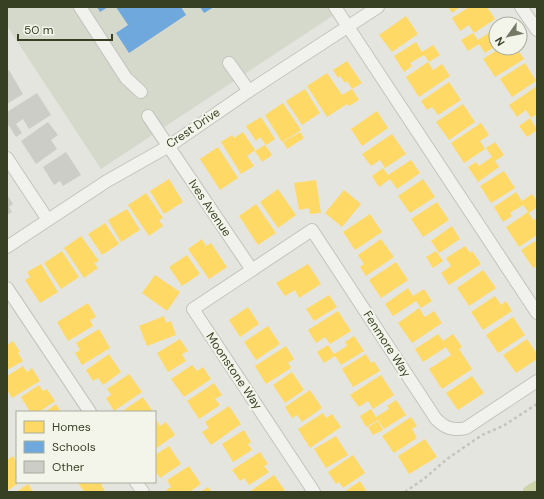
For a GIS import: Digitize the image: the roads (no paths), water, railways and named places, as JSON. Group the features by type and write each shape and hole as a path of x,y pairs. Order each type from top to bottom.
{"street":[{"path":"80,7 126,78 141,92"},
{"path":"335,7 537,313"},
{"name":"Crest Drive","path":"7,247 107,181 168,146 378,7"},
{"path":"521,7 537,30"},
{"path":"229,63 249,91"},
{"name":"Ives Avenue","path":"148,116 252,270"},
{"path":"7,158 48,220"},
{"name":"Fenmore Way","path":"252,270 312,230 436,419 442,425 451,429 458,430 466,428 537,381"},
{"name":"Moonstone Way","path":"252,270 193,309 314,492"},
{"path":"7,288 89,411"},
{"path":"137,483 143,492"}],"waterway":[{"path":"529,492 537,487"}]}
